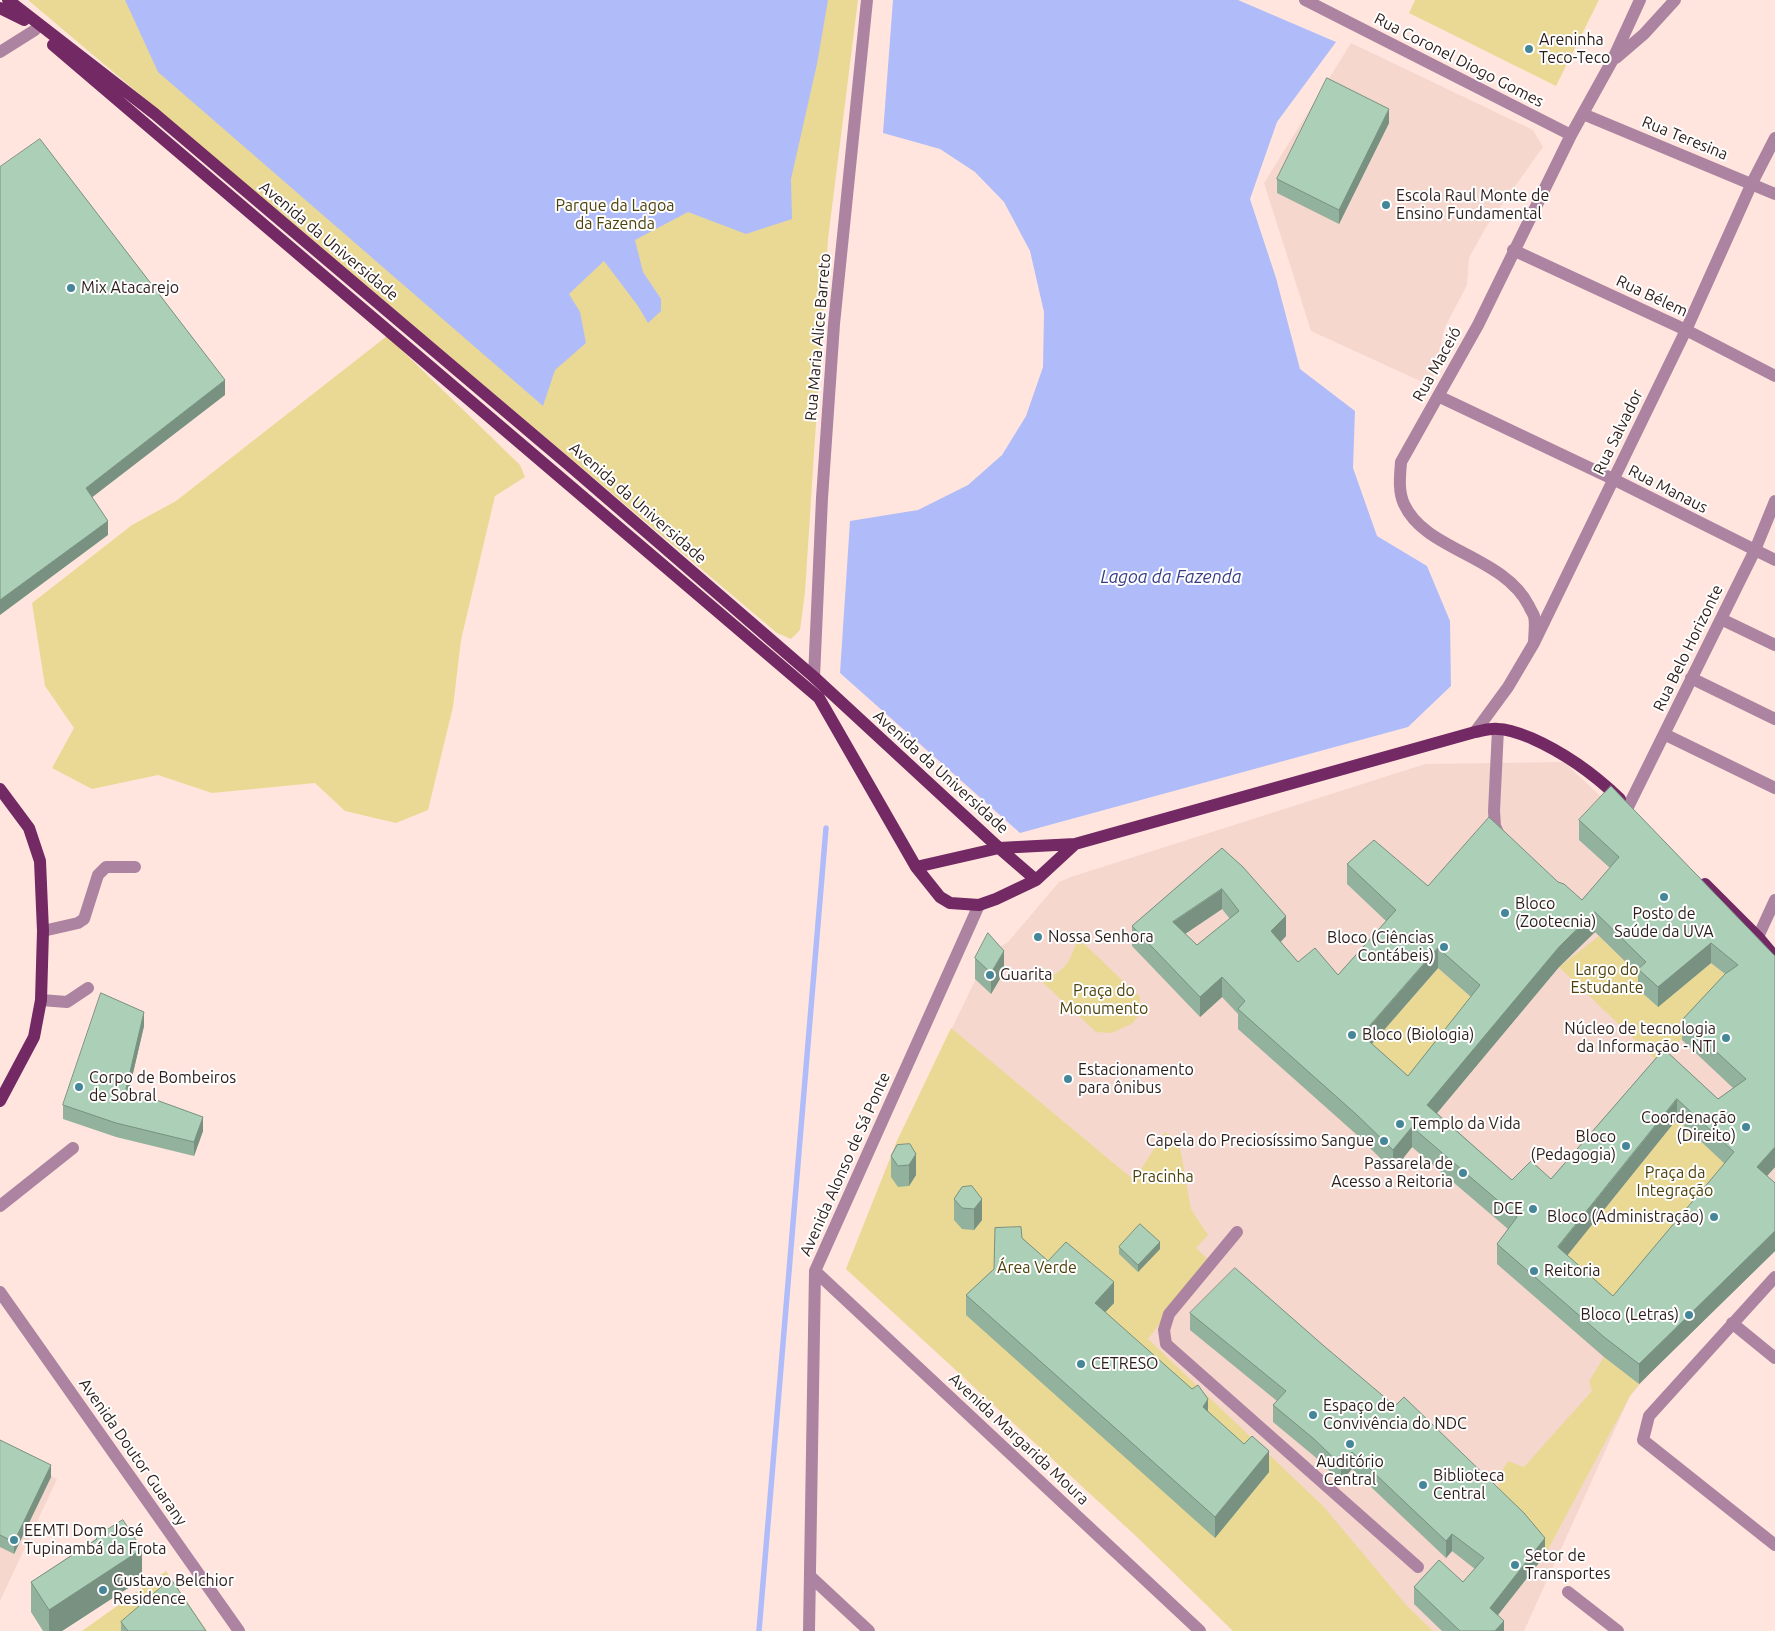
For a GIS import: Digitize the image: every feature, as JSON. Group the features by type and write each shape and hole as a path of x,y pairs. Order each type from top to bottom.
{"main road":[{"name":"Avenida da Universidade","path":"8,0 162,120 570,466 814,677 999,848 1075,844"},
{"name":"Avenida da Universidade","path":"0,8 21,18 818,698 916,867 940,897 950,903 979,905 1036,880 1075,844"},
{"path":"1075,844 1475,732 1498,728 1519,733 1552,748 1575,762 1602,782 1631,811"},
{"path":"0,789 29,828 40,861 43,931 41,1000 34,1037 0,1101"},
{"path":"916,867 999,848 1036,880"},
{"path":"1696,875 1758,936 1775,956"}],"street":[{"name":"Rua Maria Alice Barreto","path":"814,677 822,498 834,324 867,0"},
{"name":"Rua Coronel Diogo Gomes","path":"1305,0 1571,135"},
{"name":"Rua Maceió","path":"1534,643 1534,616 1523,596 1508,579 1425,531 1412,519 1403,502 1399,482 1401,462 1478,325 1571,135 1612,61 1640,0"},
{"name":"Rua Maceió","path":"1612,61 1644,34 1675,0"},
{"path":"0,52 35,30"},
{"name":"Rua Teresina","path":"1583,114 1775,194"},
{"name":"Rua Salvador","path":"1475,732 1508,687 1534,643 1686,330 1752,183 1775,138"},
{"name":"Rua Bélem","path":"1514,250 1686,330 1775,376"},
{"name":"Rua Manaus","path":"1438,396 1613,479 1775,560"},
{"name":"Rua Belo Horizonte","path":"1631,811 1664,734 1755,550 1775,501"},
{"path":"1721,619 1775,645"},
{"path":"1691,678 1775,719"},
{"path":"1498,728 1494,826 1508,845"},
{"path":"1664,734 1775,788"},
{"path":"43,931 84,920 98,875 106,868 135,867"},
{"path":"1758,936 1775,900"},
{"name":"Avenida Alonso de Sá Ponte","path":"809,1631 815,1271 979,905"},
{"path":"41,1000 67,1002 88,988"},
{"path":"0,1206 72,1148"},
{"path":"1237,1232 1169,1314 1164,1330 1166,1344 1418,1567"},
{"name":"Avenida Margarida Moura","path":"815,1271 1200,1631"},
{"path":"1775,1277 1649,1416 1644,1440 1775,1545"},
{"name":"Avenida Doutor Guarany","path":"0,1292 240,1631"},
{"path":"1732,1323 1775,1358"},
{"path":"811,1577 869,1631"},
{"path":"1568,1592 1618,1631"}],"shaded area":[{"name":"Escola Raul Monte de Ensino Fundamental","path":"1351,43 1533,130 1543,147 1486,227 1469,258 1467,285 1445,327 1431,386 1311,331 1264,183"},
{"path":"1564,762 1611,806 1775,976 1775,1251 1655,1368 1630,1396 1524,1631 1233,1631 1137,1537 846,1269 897,1141 988,954 1008,942 1059,882 1425,764"},
{"name":"EEMTI Dom José Tupinambá da Frota","path":"0,1452 57,1479 0,1601"}],"green space":[{"name":"Parque da Lagoa da Fazenda","path":"28,0 858,0 828,239 805,592 800,630 791,639 777,633"},
{"name":"Areninha Teco-Teco","path":"1415,0 1599,0 1556,86 1409,13"},
{"path":"387,336 520,465 525,477 495,496 461,640 453,707 428,810 396,823 345,811 315,783 212,793 158,775 92,789 52,768 74,728 45,686 32,603 132,525 176,501"},
{"name":"Largo do Estudante","path":"1599,936 1646,982 1657,1007 1711,963 1738,985 1658,1062 1559,967"},
{"name":"Praça do Monumento","path":"1078,938 1140,997 1140,1013 1133,1023 1112,1033 1096,1032 1040,980 1056,973 1066,965"},
{"path":"1438,968 1480,1005 1408,1097 1362,1055"},
{"name":"Área Verde","path":"951,1028 1134,1180 1165,1132 1179,1142 1191,1209 1208,1235 1196,1248 1209,1260 1148,1339 1324,1507 1406,1605 1433,1631 1233,1631 1137,1537 846,1269 897,1141"},
{"name":"Praça da Integração","path":"1677,1119 1734,1172 1613,1317 1558,1267"},
{"path":"1604,1357 1639,1384 1630,1396 1545,1555 1524,1531 1494,1502 1502,1471 1508,1461 1524,1467 1592,1391 1589,1381"},
{"path":"166,1571 207,1631 82,1631"}],"water":[{"name":"Parque da Lagoa da Fazenda","path":"125,0 828,0 817,64 791,179 792,219 746,234 688,212 635,240 643,272 661,299 661,311 648,323 638,306 604,261 569,294 580,312 586,343 555,370 543,406 158,72"},
{"name":"Lagoa da Fazenda","path":"893,0 1238,0 1336,42 1277,122 1250,199 1276,278 1300,369 1355,411 1353,468 1377,536 1427,566 1450,621 1451,686 1408,727 1020,833 840,673 850,521 918,510 968,485 1002,455 1026,416 1043,367 1044,312 1030,251 1004,202 975,172 940,149 883,133"}],"building":[{"path":"1327,78 1389,109 1339,210 1277,179"},
{"name":"Mix Atacarejo","path":"40,139 225,380 86,488 108,521 0,600 0,167"},
{"path":"1611,786 1775,956 1775,1147 1757,1167 1775,1183 1775,1231 1639,1364 1604,1337 1497,1244 1517,1217 1412,1127 1393,1150 1357,1115 1238,1009 1245,1001 1222,977 1200,997 1132,926 1222,848 1243,867 1286,916 1271,931 1298,962 1315,948 1338,975 1396,910 1347,864 1374,840 1428,886 1489,817 1558,882 1564,884 1582,900 1619,857 1579,820","holes":["1222,889 1239,911 1197,945 1173,922","1595,912 1646,962 1638,969 1658,987 1711,943 1738,965 1725,974 1682,1020 1746,1079 1718,1099 1664,1049 1551,1179 1531,1161 1512,1180 1427,1105 1559,947","1438,948 1480,985 1408,1076 1362,1035","1677,1099 1734,1152 1613,1296 1558,1247"]},
{"path":"988,933 1004,951 991,973 975,958"},
{"path":"101,993 144,1012 126,1089 203,1117 194,1142 116,1123 63,1105"},
{"path":"910,1144 916,1154 909,1165 898,1166 891,1156 897,1145"},
{"path":"972,1186 982,1199 974,1209 962,1208 954,1199 962,1187"},
{"path":"1140,1224 1160,1242 1138,1265 1119,1247"},
{"name":"CETRESO","path":"1021,1227 1022,1238 1048,1261 1066,1242 1114,1282 1095,1303 1192,1389 1198,1385 1208,1399 1203,1407 1244,1444 1252,1436 1269,1451 1215,1517 966,1295 994,1269 995,1228"},
{"path":"1235,1268 1395,1406 1404,1397 1524,1513 1545,1538 1490,1608 1504,1621 1495,1631 1460,1631 1414,1587 1439,1560 1463,1582 1484,1558 1452,1534 1446,1541 1352,1452 1341,1465 1314,1439 1273,1405 1286,1391 1190,1313"},
{"path":"0,1440 51,1465 14,1542 0,1535"},
{"path":"123,1520 142,1549 49,1610 31,1582"},
{"path":"171,1579 206,1631 128,1631 121,1622"}],"waterway":[{"path":"759,1631 826,828"}],"place":[{"name":"Areninha Teco-Teco","path":"1529,49"},
{"name":"Escola Raul Monte de Ensino Fundamental","path":"1386,205"},
{"name":"Mix Atacarejo","path":"71,288"},
{"name":"Posto de Saúde da UVA","path":"1664,897"},
{"name":"Bloco (Zootecnia)","path":"1505,913"},
{"name":"Nossa Senhora","path":"1038,937"},
{"name":"Bloco (Ciências Contábeis)","path":"1444,947"},
{"name":"Guarita","path":"990,975"},
{"name":"Bloco (Biologia)","path":"1352,1035"},
{"name":"Núcleo de tecnologia da Informação - NTI","path":"1726,1038"},
{"name":"Estacionamento para ônibus","path":"1068,1079"},
{"name":"Corpo de Bombeiros de Sobral","path":"79,1087"},
{"name":"Templo da Vida","path":"1400,1124"},
{"name":"Coordenação (Direito)","path":"1746,1127"},
{"name":"Capela do Preciosíssimo Sangue","path":"1384,1141"},
{"name":"Bloco (Pedagogia)","path":"1626,1146"},
{"name":"Passarela de Acesso a Reitoria","path":"1463,1173"},
{"name":"DCE","path":"1533,1209"},
{"name":"Bloco (Administração)","path":"1714,1217"},
{"name":"Reitoria","path":"1534,1271"},
{"name":"Bloco (Letras)","path":"1689,1315"},
{"name":"CETRESO","path":"1081,1364"},
{"name":"Espaço de Convivência do NDC","path":"1313,1415"},
{"name":"Auditório Central","path":"1350,1444"},
{"name":"Biblioteca Central","path":"1423,1485"},
{"name":"EEMTI Dom José Tupinambá da Frota","path":"14,1540"},
{"name":"Setor de Transportes","path":"1515,1565"},
{"name":"Gustavo Belchior Residence","path":"103,1590"}],"park label":[{"name":"Pracinha","path":"1163,1177"}]}
